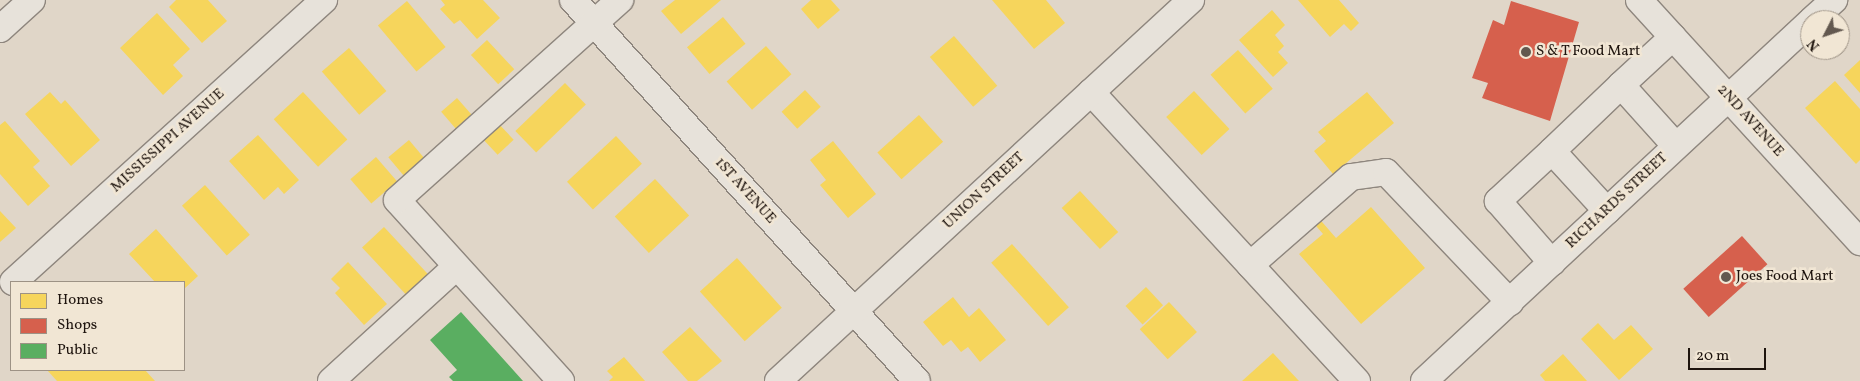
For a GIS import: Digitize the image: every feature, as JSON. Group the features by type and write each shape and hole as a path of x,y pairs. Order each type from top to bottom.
{"street":[{"path":"0,29 32,0"},
{"name":"MISSISSIPPI AVENUE","path":"14,281 324,0"},
{"name":"1ST AVENUE","path":"573,0 917,381"},
{"path":"560,381 397,200 620,0"},
{"name":"UNION STREET","path":"778,381 1190,0"},
{"name":"2ND AVENUE","path":"1639,0 1858,237"},
{"name":"RICHARDS STREET","path":"1823,10 1834,0"},
{"name":"RICHARDS STREET","path":"1438,377 1510,302 1728,96 1800,31"},
{"path":"1552,262 1498,201 1673,37"},
{"path":"1621,85 1676,146"},
{"path":"1091,92 1357,381"},
{"path":"1552,151 1608,211"},
{"path":"1250,265 1351,177 1386,172 1510,302"},
{"path":"331,381 456,266"},
{"name":"MISSISSIPPI AVENUE","path":"0,294 10,285"}],"building: Homes":[{"path":"176,0 208,0 227,21 202,43 169,7"},
{"path":"441,0 483,0 500,18 477,39 460,20 454,24 440,9 445,5"},
{"path":"675,0 721,0 681,34 661,11"},
{"path":"811,0 831,0 840,10 818,29 801,9"},
{"path":"992,0 1046,0 1065,23 1034,49"},
{"path":"1298,0 1339,0 1359,23 1351,31 1344,24 1330,37"},
{"path":"407,1 446,47 416,71 378,25"},
{"path":"1272,10 1285,25 1275,35 1284,46 1278,52 1288,63 1273,77 1239,40"},
{"path":"157,13 190,49 173,65 183,76 163,95 120,48"},
{"path":"723,17 745,44 709,74 687,47"},
{"path":"954,36 997,86 973,107 930,57"},
{"path":"487,40 514,69 498,84 471,55"},
{"path":"766,46 791,74 752,110 727,81"},
{"path":"349,48 386,91 359,115 322,72"},
{"path":"1238,50 1273,89 1245,113 1211,75"},
{"path":"1860,60 1860,93 1844,75"},
{"path":"1835,81 1860,109 1860,160 1856,164 1805,108"},
{"path":"565,83 586,105 536,153 515,131"},
{"path":"805,90 821,107 797,129 782,112"},
{"path":"1194,91 1229,129 1202,155 1166,117"},
{"path":"50,92 61,104 65,100 100,140 71,166 25,114"},
{"path":"303,92 347,140 318,167 274,119"},
{"path":"1367,92 1394,123 1333,174 1314,151 1326,141 1318,132"},
{"path":"457,98 472,115 456,129 441,112"},
{"path":"919,115 943,142 901,179 877,152"},
{"path":"5,121 40,161 33,167 50,186 28,206 0,174 0,125"},
{"path":"498,123 514,140 498,155 482,138"},
{"path":"258,135 299,180 284,194 278,187 264,200 229,161"},
{"path":"616,136 642,164 593,209 567,182"},
{"path":"409,140 428,163 408,180 388,157"},
{"path":"833,141 876,194 848,218 820,185 826,180 810,160"},
{"path":"376,157 397,181 371,203 350,179"},
{"path":"655,179 689,216 649,253 615,217"},
{"path":"205,185 250,235 227,256 182,206"},
{"path":"1080,191 1118,232 1100,249 1062,208"},
{"path":"1371,207 1425,268 1361,324 1299,254 1323,234 1311,220 1316,215 1336,238"},
{"path":"0,211 16,228 0,242"},
{"path":"384,227 430,276 408,296 362,247"},
{"path":"156,229 198,276 185,288 185,281 154,281 129,254"},
{"path":"1012,244 1069,307 1048,326 991,263"},
{"path":"737,258 782,308 745,341 700,291"},
{"path":"348,262 387,304 364,325 335,293 340,288 331,279"},
{"path":"1146,287 1163,305 1143,324 1126,306"},
{"path":"953,297 969,317 979,308 1006,340 980,362 968,347 961,352 951,340 943,346 923,322"},
{"path":"1169,302 1197,332 1168,359 1140,329"},
{"path":"1598,323 1614,340 1631,325 1653,349 1619,380 1581,339"},
{"path":"690,327 722,361 697,381 688,381 662,352"},
{"path":"1273,353 1299,381 1242,381"},
{"path":"1563,354 1587,381 1545,381 1540,375"},
{"path":"624,357 645,381 609,381 613,377 607,371"},
{"path":"48,371 146,371 155,381 57,381"}],"building: Shops":[{"name":"S & T Food Mart","path":"1511,1 1579,22 1550,121 1482,98 1488,83 1472,78 1493,20 1504,25"},
{"name":"Joes Food Mart","path":"1742,236 1767,264 1709,317 1683,289"}],"building: Public":[{"path":"461,312 523,381 453,381 449,377 457,370 430,340"}],"place":[{"name":"S & T Food Mart","path":"1526,52"},
{"name":"Joes Food Mart","path":"1726,277"}]}
